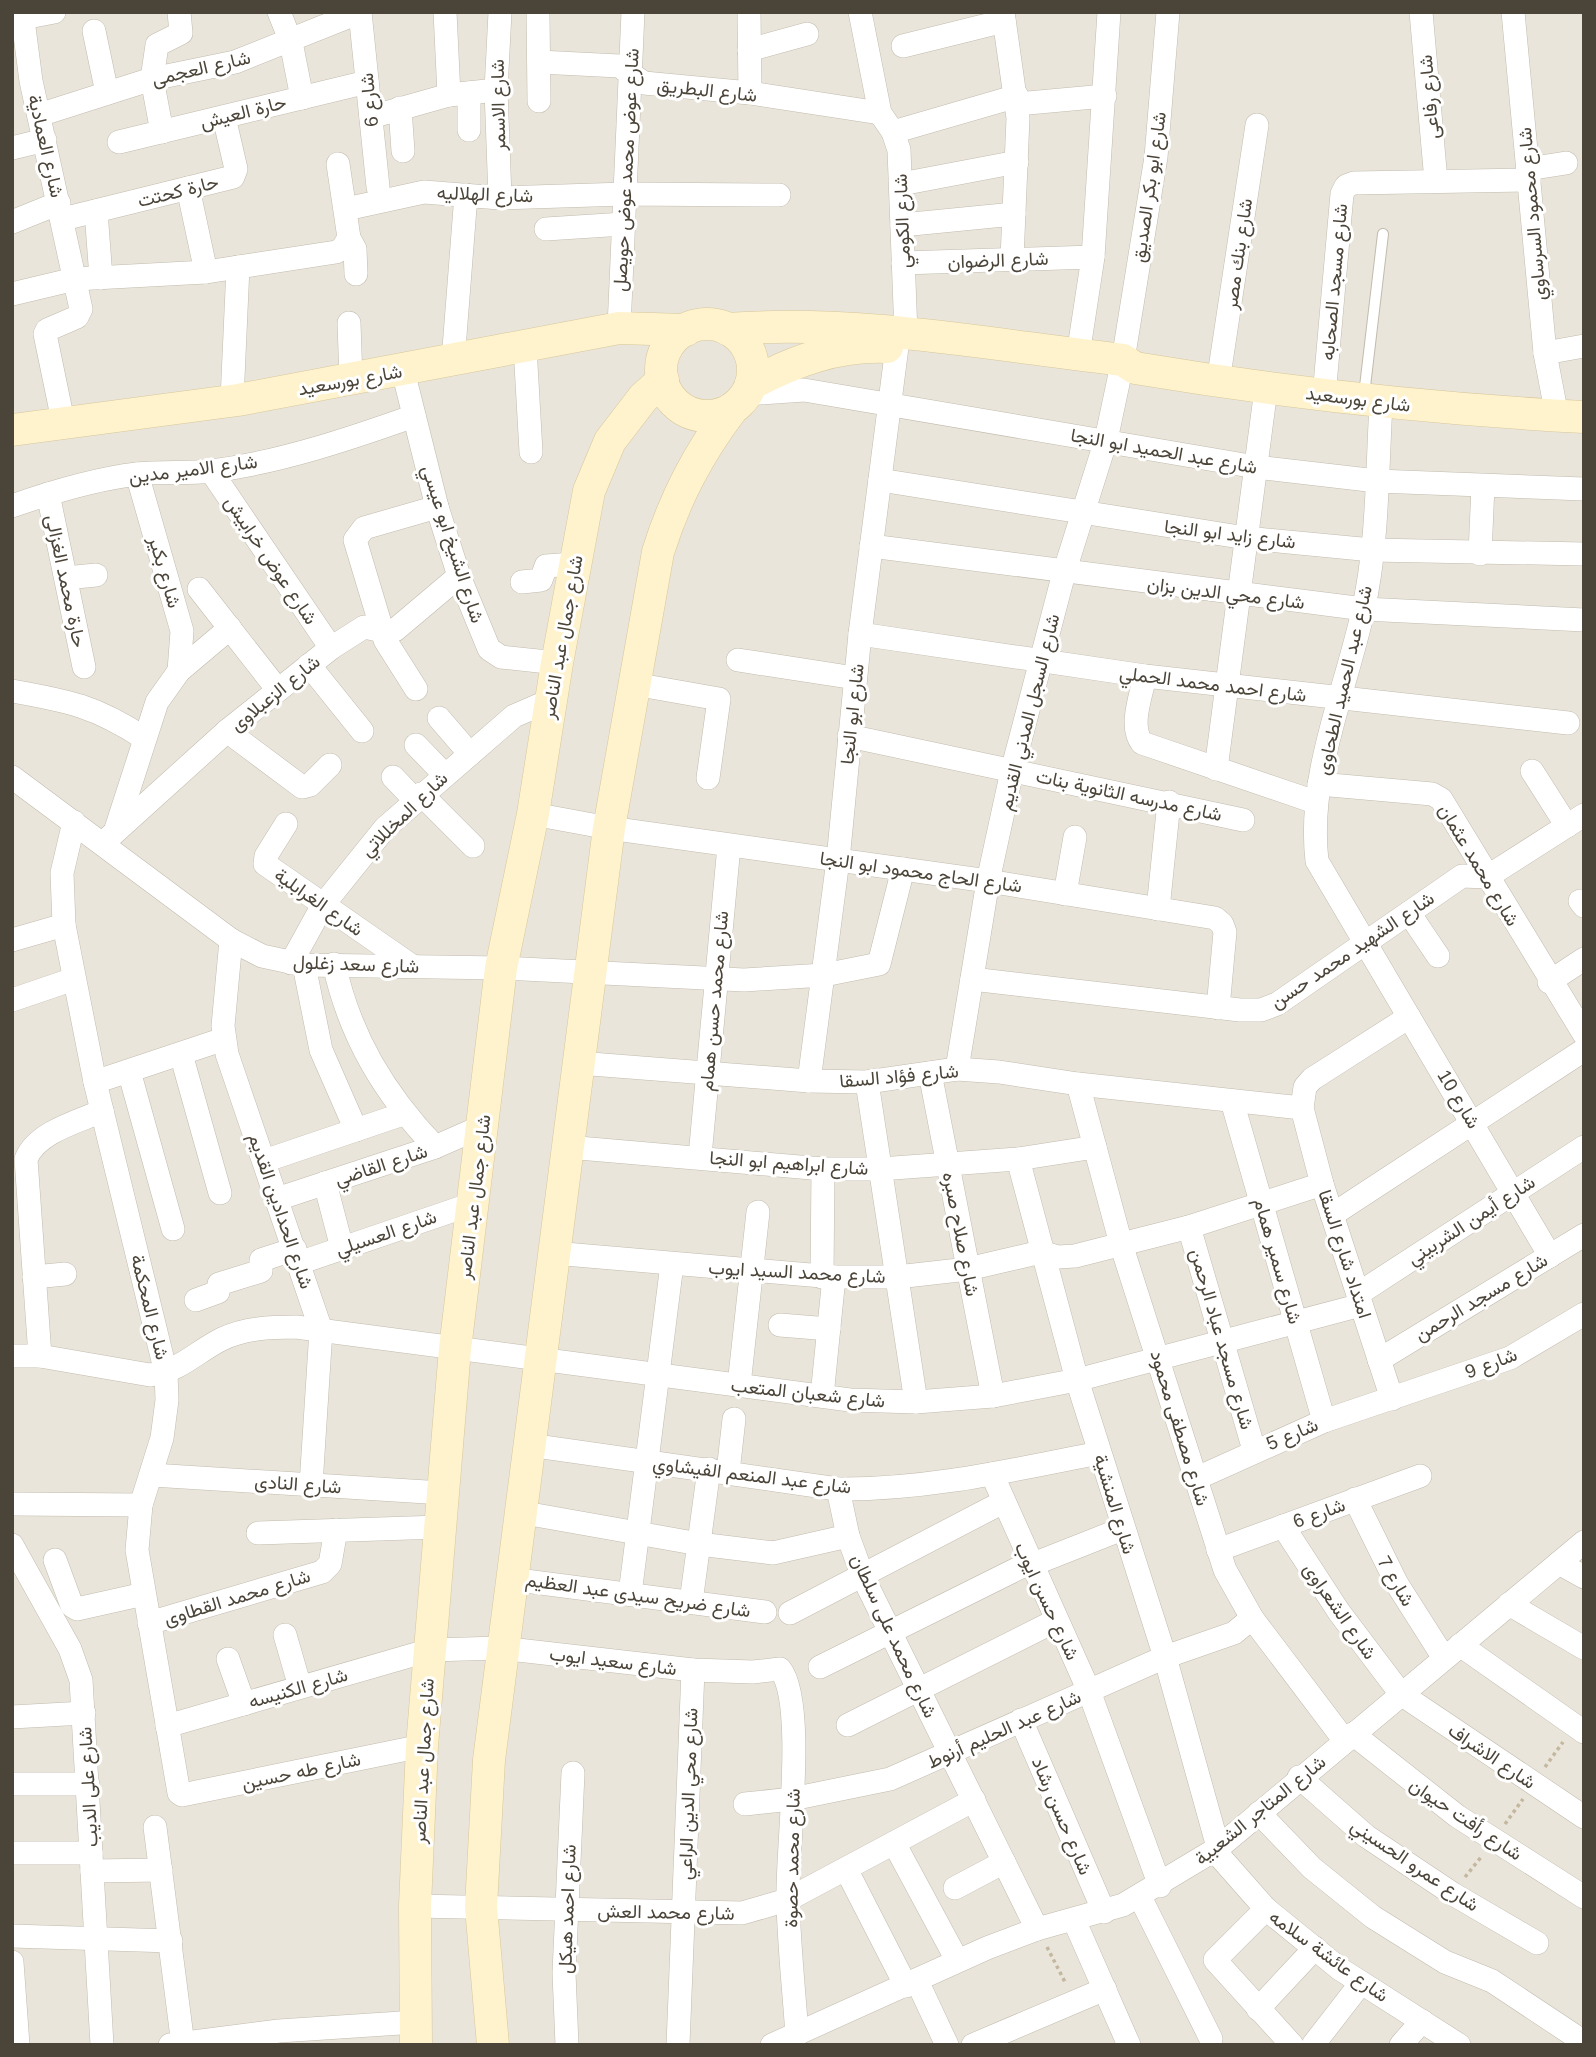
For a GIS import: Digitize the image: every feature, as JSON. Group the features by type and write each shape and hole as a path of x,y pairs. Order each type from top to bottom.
{"street":[{"path":"22,15 54,12"},
{"path":"162,132 152,79 157,45 181,33 179,12"},
{"path":"279,12 291,42 302,98"},
{"name":"شارع العجمى","path":"39,115 152,79 235,62 291,42 360,12"},
{"name":"شارع 6","path":"360,12 378,187"},
{"path":"446,12 459,94 469,130"},
{"name":"شارع الاسمر","path":"500,12 496,90 500,198"},
{"path":"538,12 539,101"},
{"name":"شارع عوض محمد عوض حويصل","path":"619,328 633,12"},
{"path":"749,12 750,93"},
{"path":"860,12 880,114"},
{"path":"1078,355 1093,257 1109,12"},
{"name":"شارع ابو بكر الصديق","path":"1126,367 1156,157 1168,12"},
{"name":"شارع رفاعى","path":"1422,12 1436,181"},
{"name":"شارع محمود السرساوي","path":"1513,12 1545,353 1576,419"},
{"name":"شارع العمادية","path":"22,15 39,115 80,313 47,330 45,334 63,421"},
{"path":"903,46 1003,17 1017,100 1012,259"},
{"path":"94,31 107,93"},
{"path":"749,50 807,34"},
{"name":"شارع البطريق","path":"539,62 619,66 644,83 750,93 880,114"},
{"name":"حارة العيش","path":"119,142 367,82"},
{"path":"371,117 459,94 496,90"},
{"path":"893,132 1017,100 1105,96"},
{"path":"400,108 403,151"},
{"name":"شارع الكومي","path":"880,114 893,132 899,150 904,262 901,341"},
{"name":"حارة كحتت","path":"12,222 61,211 96,211 236,173 224,117"},
{"name":"شارع بنك مصر","path":"1219,382 1256,125"},
{"path":"12,148 46,140"},
{"path":"901,184 1017,162"},
{"name":"شارع مسجد الصحابه","path":"1324,396 1343,190 1354,183 1529,175 1566,163"},
{"path":"338,164 349,238 355,249 356,274"},
{"path":"188,188 206,272"},
{"name":"شارع الهلاليه","path":"346,209 424,192 500,198 625,194 779,195"},
{"path":"453,361 466,195"},
{"path":"96,211 101,278"},
{"path":"902,225 1014,214"},
{"path":"546,229 624,224"},
{"path":"12,295 75,279 206,272 336,253 342,250 349,238"},
{"name":"شارع الرضوان","path":"904,262 1093,257"},
{"path":"232,400 238,267"},
{"path":"349,323 351,380"},
{"path":"493,2045 481,1908 489,1760 501,1648 609,828 651,583 668,521 695,462 743,396 753,374 750,352 744,343 727,329 705,325 686,330 677,336 664,356 663,380 672,399 689,412 710,416 743,396"},
{"name":"شارع بورسعيد","path":"727,329 799,325 901,341 1126,367 1266,389 1373,402 1576,419"},
{"name":"شارع بورسعيد","path":"12,430 232,400 403,371 619,328 686,330"},
{"name":"شارع بورسعيد","path":"743,396 809,357 840,349 901,341 1078,355 1126,367"},
{"name":"شارع ابو النجا","path":"809,1081 838,860 859,634 889,403 901,341"},
{"path":"1545,353 1584,346"},
{"path":"525,347 531,452"},
{"name":"شارع السجل المدني القديم","path":"957,1069 988,881 1012,771 1064,573 1126,367"},
{"name":"شارع الشيخ ابو عيسي","path":"403,371 437,507 459,576 492,653 557,663"},
{"name":"شارع جمال عبد الناصر","path":"416,2034 415,1906 422,1746 455,1349 501,968 533,814 557,663 589,491 598,465 625,419 663,380"},
{"name":"شارع عبد الحميد ابو النجا","path":"743,396 794,389 1255,467 1377,481 1584,489"},
{"path":"1216,769 1266,389"},
{"name":"شارع عبد الحميد الطحاوى","path":"1364,944 1317,861 1317,793 1364,608 1377,481 1373,402"},
{"name":"شارع الامير مدين","path":"12,506 48,494 137,474 211,471 314,449 414,416"},
{"name":"شارع عوض خرابيش","path":"211,471 331,648"},
{"name":"شارع بكير","path":"137,474 182,631 179,671"},
{"name":"شارع زايد ابو النجا","path":"880,480 1246,538 1372,550 1584,554"},
{"path":"1480,554 1483,486"},
{"name":"حارة محمد الغزالى","path":"48,494 84,667"},
{"path":"416,689 394,658 382,630 355,545 356,535 364,528 437,507"},
{"name":"شارع محي الدين بزان","path":"871,546 1064,573 1364,608 1584,620"},
{"path":"522,582 541,580 546,566 575,564"},
{"path":"66,578 96,575"},
{"name":"شارع الزعبلاوى","path":"109,836 227,731 331,648 364,626 395,631 459,576"},
{"path":"199,589 278,690"},
{"path":"109,836 157,702 179,671 230,628"},
{"name":"شارع احمد محمد الحملي","path":"859,634 1145,676 1340,700 1568,723"},
{"path":"738,660 855,678"},
{"path":"309,665 362,731"},
{"path":"1145,676 1136,735 1151,748 1216,769 1317,793"},
{"path":"634,684 719,699 708,778"},
{"path":"12,691 87,706 111,717 144,738"},
{"name":"شارع المخللاتي","path":"298,964 323,905 352,865 444,774 514,716 551,700"},
{"path":"439,718 470,754"},
{"path":"227,731 302,787 310,785 330,765"},
{"name":"شارع مدرسه الثانوية بنات","path":"849,736 1169,802 1243,820"},
{"path":"416,745 444,774"},
{"path":"1532,771 1575,821"},
{"path":"393,777 473,846"},
{"name":"شارع سعد زغلول","path":"12,778 74,822 109,836 231,940 262,956 298,964 501,968 716,980 824,975 874,967 881,959 903,869"},
{"name":"شارع محمد عثمان","path":"1317,793 1437,796 1444,803 1549,982 1584,1034"},
{"path":"1158,909 1169,802"},
{"name":"شارع الحاج محمود ابو النجا","path":"533,814 609,828 988,881 1215,918 1222,924 1225,932 1218,1008"},
{"name":"شارع الشهيد محمد حسن","path":"972,979 1218,1008 1261,1010 1277,1004 1462,876 1487,877 1575,821"},
{"name":"شارع المحكمة","path":"74,822 62,873 64,925 95,1082 166,1373 167,1400 152,1475 141,1504 137,1550 180,1794"},
{"name":"شارع الغرابلية","path":"286,824 266,856 265,864 412,966"},
{"path":"1065,894 1075,837"},
{"name":"شارع محمد حسن همام","path":"700,1156 729,846"},
{"path":"1409,913 1438,956"},
{"path":"12,940 64,925"},
{"name":"شارع الحدادين القديم","path":"231,940 224,1039 321,1330 311,1485"},
{"name":"شارع 10","path":"1364,944 1473,1121 1550,1255"},
{"path":"1549,982 1584,959"},
{"path":"298,964 321,1050 356,1130"},
{"path":"334,964 359,1043 403,1114 435,1147"},
{"path":"12,1000 74,979"},
{"path":"1302,1108 1305,1087 1312,1079 1409,1017"},
{"path":"95,1082 224,1039"},
{"path":"1332,1215 1584,1050"},
{"path":"181,1054 220,1193"},
{"name":"شارع فؤاد السقا","path":"578,1063 809,1081 867,1082 957,1069 1030,1074 1078,1084 1302,1108"},
{"path":"128,1071 173,1229"},
{"name":"شارع صلاح صبره","path":"930,1073 993,1395"},
{"path":"867,1082 916,1402"},
{"name":"شارع مصطفى محمود","path":"1078,1084 1121,1244 1231,1584 1252,1618 1349,1737"},
{"name":"شارع سمير همام","path":"1232,1101 1324,1421"},
{"name":"امتداد شارع السقا","path":"1302,1108 1322,1184 1392,1399"},
{"path":"40,1356 25,1168 29,1151 42,1138 102,1111"},
{"path":"264,1161 403,1114"},
{"name":"شارع القاضي","path":"277,1199 435,1147 483,1126"},
{"name":"شارع ابراهيم ابو النجا","path":"567,1147 700,1156 823,1169 880,1169 1018,1159 1095,1147"},
{"name":"شارع أيمن الشربيني","path":"1224,1343 1297,1324 1359,1300 1514,1192 1584,1147"},
{"name":"شارع المنشية","path":"1018,1159 1077,1380 1122,1529 1165,1657 1218,1848"},
{"path":"822,1396 829,1329 823,1169"},
{"path":"325,1183 342,1248"},
{"name":"شارع محمد السيد ايوب","path":"553,1254 753,1272 828,1277 897,1277 968,1269 1041,1252 1066,1257 1189,1227 1322,1184"},
{"name":"شارع العسيلي","path":"196,1300 218,1292 219,1284 261,1271 262,1260 342,1248 472,1204"},
{"path":"739,1385 758,1212"},
{"name":"شارع مسجد عباد الرحمن","path":"1189,1227 1254,1450"},
{"name":"شارع مسجد الرحمن","path":"1379,1360 1584,1235"},
{"path":"630,1594 672,1265"},
{"path":"34,1277 65,1274"},
{"name":"شارع 9","path":"1392,1399 1510,1358 1584,1314"},
{"path":"780,1325 829,1329"},
{"name":"شارع شعبان المتعب","path":"166,1373 222,1339 244,1331 270,1327 321,1330 822,1396 916,1402 993,1395 1077,1380 1224,1343"},
{"path":"12,1356 40,1356 130,1372 166,1373"},
{"name":"شارع 5","path":"1195,1479 1254,1450 1324,1421 1392,1399"},
{"path":"691,1602 699,1544 734,1419"},
{"name":"شارع عبد المنعم الفيشاوي","path":"529,1445 838,1489 890,1489 992,1474 1100,1453"},
{"name":"شارع حسن ايوب","path":"992,1474 1055,1621 1089,1691 1160,1886"},
{"name":"شارع النادى","path":"152,1475 443,1493"},
{"name":"شارع 6","path":"1218,1550 1420,1476"},
{"name":"شارع محمد على سلطان","path":"838,1489 848,1536 863,1577 1037,1928"},
{"name":"شارع 7","path":"1355,1499 1397,1584 1452,1652"},
{"path":"790,1613 1003,1502"},
{"path":"12,1504 141,1504"},
{"path":"519,1512 699,1544 773,1553 848,1536"},
{"name":"شارع الشعراوى","path":"1283,1526 1339,1612 1401,1694"},
{"path":"258,1533 440,1527"},
{"path":"820,1667 889,1630 1030,1564 1122,1529"},
{"name":"شارع محمد القطاوى","path":"149,1623 322,1572 330,1564 336,1530"},
{"name":"شارع المتاجر الشعبية","path":"772,2045 912,1984 957,1961 1037,1928 1104,1912 1160,1886 1218,1848 1299,1777 1584,1542"},
{"name":"شارع على الديب","path":"12,1545 77,1665 84,1713 102,2045"},
{"path":"55,1560 72,1606 77,1609 144,1594"},
{"path":"1559,1563 1584,1577"},
{"name":"شارع ضريح سيدى عبد العظيم","path":"510,1579 765,1612"},
{"path":"1509,1604 1584,1648"},
{"name":"شارع عبد الحليم أرنوط","path":"745,1804 792,1799 890,1779 1165,1657 1234,1633 1252,1618"},
{"path":"848,1725 1055,1621"},
{"path":"285,1635 300,1688"},
{"name":"شارع سعيد ايوب","path":"430,1650 501,1648 693,1670 753,1672 780,1669 786,1682"},
{"name":"شارع الكنيسه","path":"167,1726 430,1650"},
{"path":"1452,1652 1579,1729"},
{"path":"228,1658 244,1704"},
{"name":"شارع محي الدين الراعي","path":"678,2045 693,1670"},
{"name":"شارع محمد حصوة","path":"786,1682 793,1733 788,1900 797,2035"},
{"name":"شارع الاشراف","path":"1401,1694 1584,1817"},
{"path":"12,1717 84,1713"},
{"name":"شارع حسن رشاد","path":"1021,1720 1104,1912"},
{"name":"شارع رأفت حيوان","path":"1349,1737 1494,1840 1584,1897"},
{"name":"شارع طه حسين","path":"180,1794 422,1746"},
{"name":"شارع احمد هيكل","path":"567,2045 566,1910 573,1773"},
{"name":"شارع عمرو الحسيني","path":"1299,1777 1366,1836 1453,1894 1537,1943"},
{"path":"12,1784 88,1784"},
{"name":"شارع محمد العش","path":"415,1906 684,1914 742,1913 788,1900 974,1800"},
{"path":"1259,1813 1312,1868 1373,1917 1438,1958 1492,1982 1584,2042"},
{"path":"155,1827 171,1941 179,2044 279,2031 416,2034"},
{"path":"894,1843 957,1961"},
{"name":"شارع عائشة سلامه","path":"1218,1848 1226,1866 1266,1909 1361,1983 1458,2045"},
{"path":"12,1853 161,1870"},
{"path":"955,1888 1004,1862"},
{"path":"846,1869 947,2045"},
{"path":"1140,1897 1211,2039"},
{"path":"1266,1909 1215,1960 1292,2045"},
{"path":"1074,1920 1129,2045"},
{"path":"12,1937 171,1941"},
{"path":"1258,2009 1315,1948"},
{"path":"12,1962 18,2045"},
{"path":"1313,2045 1361,1983"},
{"path":"973,2045 1105,1989"},
{"path":"1401,2045 1422,2021"}],"lane":[{"path":"1373,402 1382,234"}],"path":[{"path":"1453,1894 1534,1783 1579,1729"},
{"path":"1037,1928 1075,2001"}],"shaded area":[{"path":"12,12 1584,12 1584,2045 12,2045"}]}
